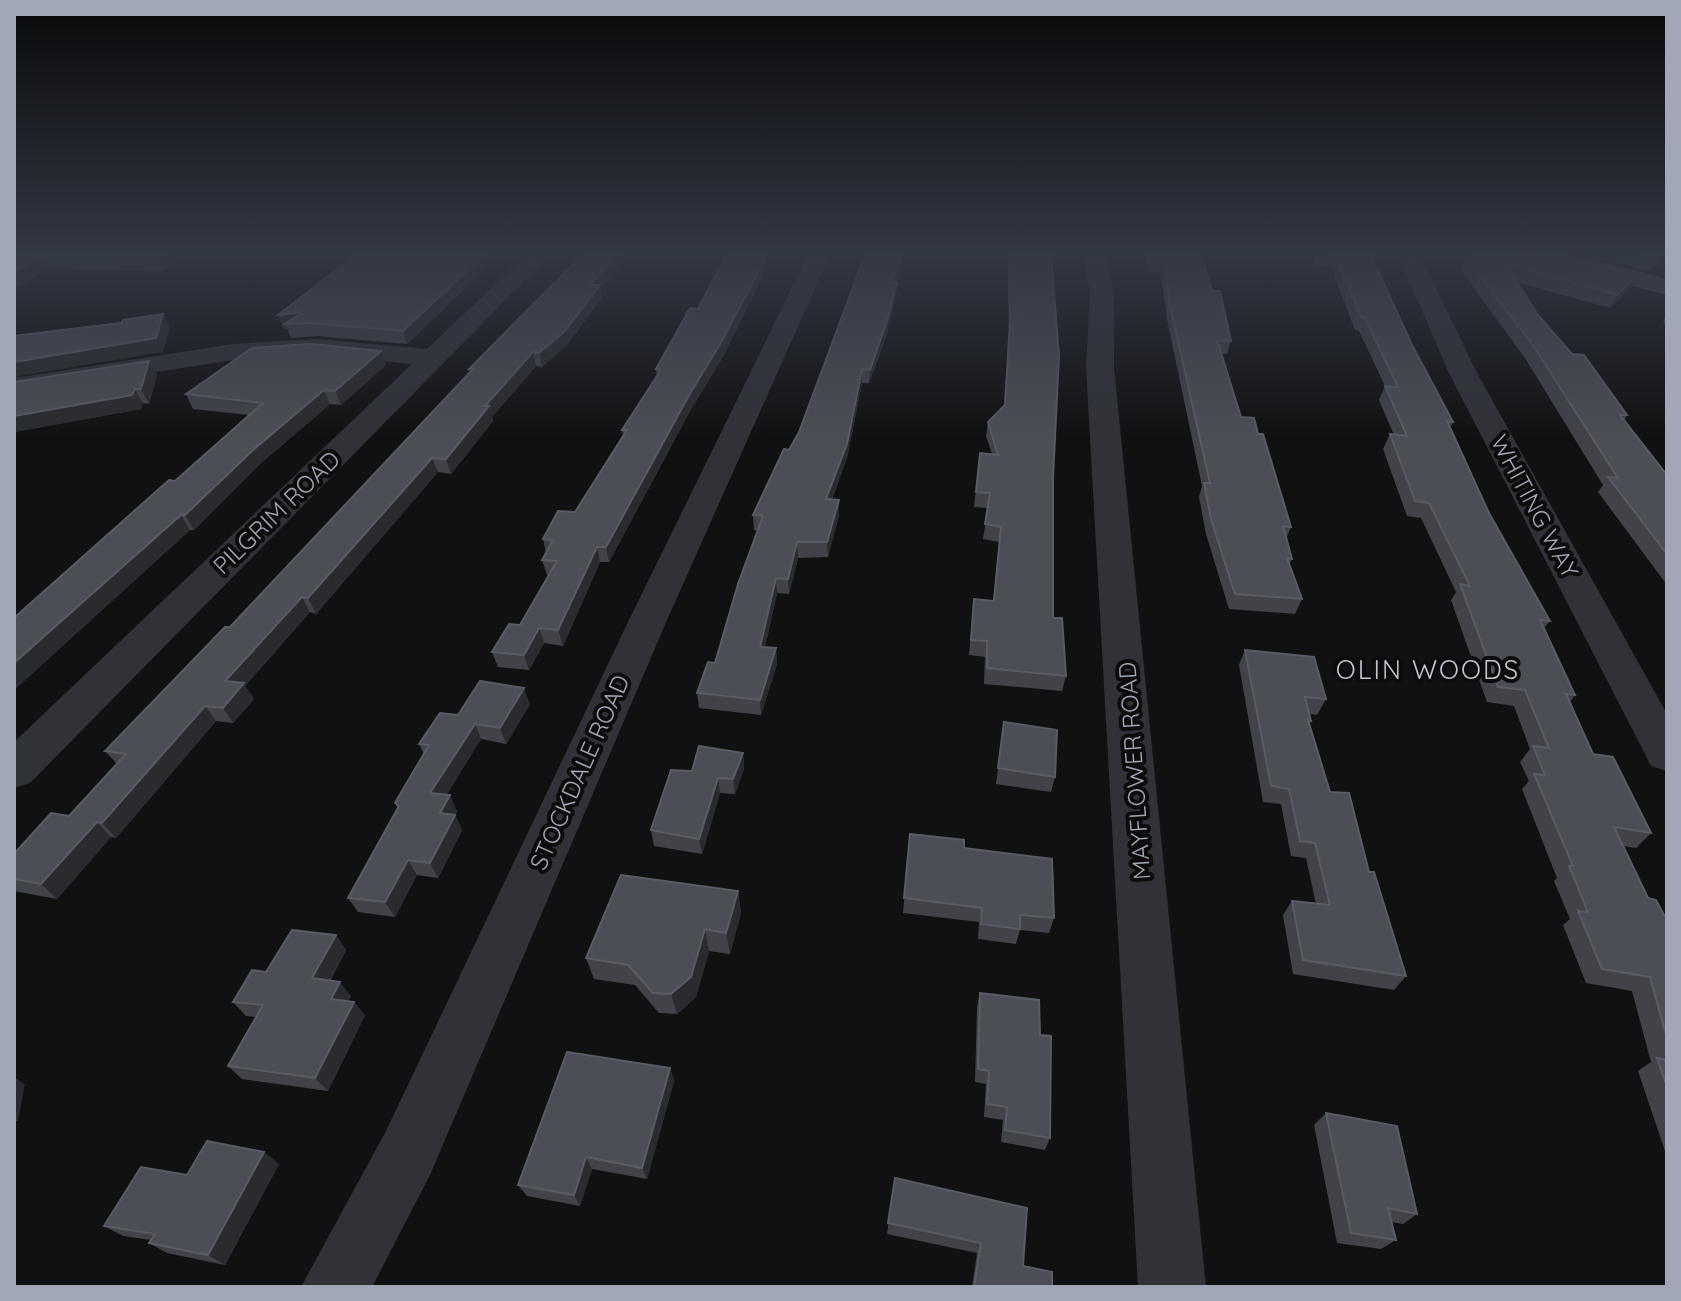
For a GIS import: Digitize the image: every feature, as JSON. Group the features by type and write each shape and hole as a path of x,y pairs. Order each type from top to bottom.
{"street":[{"name":"PILGRIM ROAD","path":"14,770 281,505 478,316"},
{"name":"STOCKDALE ROAD","path":"335,1287 408,1153 641,634 790,316"},
{"name":"MAYFLOWER ROAD","path":"1101,316 1100,367 1172,1287"},
{"name":"WHITING WAY","path":"1437,316 1462,371 1667,754"},
{"path":"14,386 233,352 317,347 436,358"}],"building":[{"path":"163,316 156,338 14,362 14,336 121,323 123,320"},
{"path":"297,316 419,316 403,331 312,323 285,324"},
{"path":"522,316 576,316 564,332 539,353 533,352 485,406 489,406 446,459 432,458 308,598 302,597 225,681 244,683 223,708 205,706 102,823 97,822 41,884 14,879 14,854 51,813 69,816 126,754 105,751 225,627 230,627 473,369 469,369"},
{"path":"686,316 735,316 606,547 597,547 558,630 539,628 524,655 492,652 509,624 520,625 557,561 542,560 553,540 543,539 558,511 575,512 627,430 622,430 657,376 660,369 656,369"},
{"path":"842,316 888,316 870,370 862,369 847,444 826,499 839,500 827,542 797,542 788,579 776,578 760,647 776,648 760,700 697,693 708,662 715,663 738,584 763,516 753,515 784,449 789,450 799,432"},
{"path":"1010,316 1056,316 1059,356 1053,478 1053,618 1062,618 1066,676 987,668 987,641 971,640 974,599 994,601 1001,527 985,524 990,493 976,492 980,453 998,455 988,422 1005,405"},
{"path":"1172,316 1225,316 1231,341 1217,340 1241,417 1254,418 1258,434 1263,434 1291,527 1283,526 1292,559 1287,558 1302,599 1235,594 1211,519 1204,483 1210,483"},
{"path":"1399,316 1453,422 1447,421 1489,513 1550,621 1540,620 1575,695 1566,694 1593,754 1613,757 1651,833 1614,827 1648,898 1656,900 1664,915 1667,915 1667,1038 1650,977 1602,969 1578,911 1588,912 1569,866 1573,866 1534,774 1545,775 1533,746 1549,748 1525,690 1498,687 1460,584 1470,586 1429,503 1415,501 1390,434 1407,436 1385,386 1398,387 1365,318 1361,317"},
{"path":"1510,316 1539,316 1572,354 1584,355 1627,415 1620,415 1667,475 1667,554 1608,477 1618,478 1532,344"},
{"path":"311,344 381,351 335,391 324,390 253,450 185,515 181,515 14,663 14,618 169,480 175,481 263,403 186,394 252,348"},
{"path":"149,361 141,389 135,389 132,395 14,416 14,382"},
{"path":"1245,650 1314,657 1326,699 1305,697 1311,721 1308,720 1330,792 1349,793 1369,872 1374,872 1406,976 1303,960 1292,901 1330,905 1315,843 1300,841 1289,789 1271,786"},
{"path":"480,681 524,688 500,728 475,724 430,793 450,795 440,813 455,815 430,863 408,860 385,902 348,898 399,806 395,803 429,745 419,744 440,713 458,715"},
{"path":"1004,722 1057,730 1055,777 998,768"},
{"path":"699,746 743,753 733,779 718,778 699,839 651,830 671,770 692,771"},
{"path":"910,834 964,840 964,848 1052,859 1054,918 1020,915 1020,929 981,924 982,908 904,898"},
{"path":"621,875 738,891 726,933 705,929 691,977 671,994 653,993 628,965 586,958"},
{"path":"292,930 336,935 312,978 340,982 331,999 354,1002 315,1078 228,1066 263,1005 233,1002 252,970 266,972"},
{"path":"980,993 1039,1000 1040,1035 1051,1036 1050,1138 1005,1130 1007,1107 987,1104 989,1071 978,1069"},
{"path":"567,1052 670,1068 642,1168 586,1157 574,1195 518,1185"},
{"path":"1657,1058 1667,1060 1667,1087"},
{"path":"1326,1113 1397,1126 1417,1214 1388,1208 1396,1240 1351,1233"},
{"path":"207,1141 264,1152 208,1255 149,1243 155,1234 104,1226 141,1167 187,1175"},
{"path":"895,1178 1027,1208 1023,1266 1052,1272 1052,1287 974,1287 981,1243 888,1223"}],"district":[{"name":"OLIN WOODS","path":"1428,669"}]}
